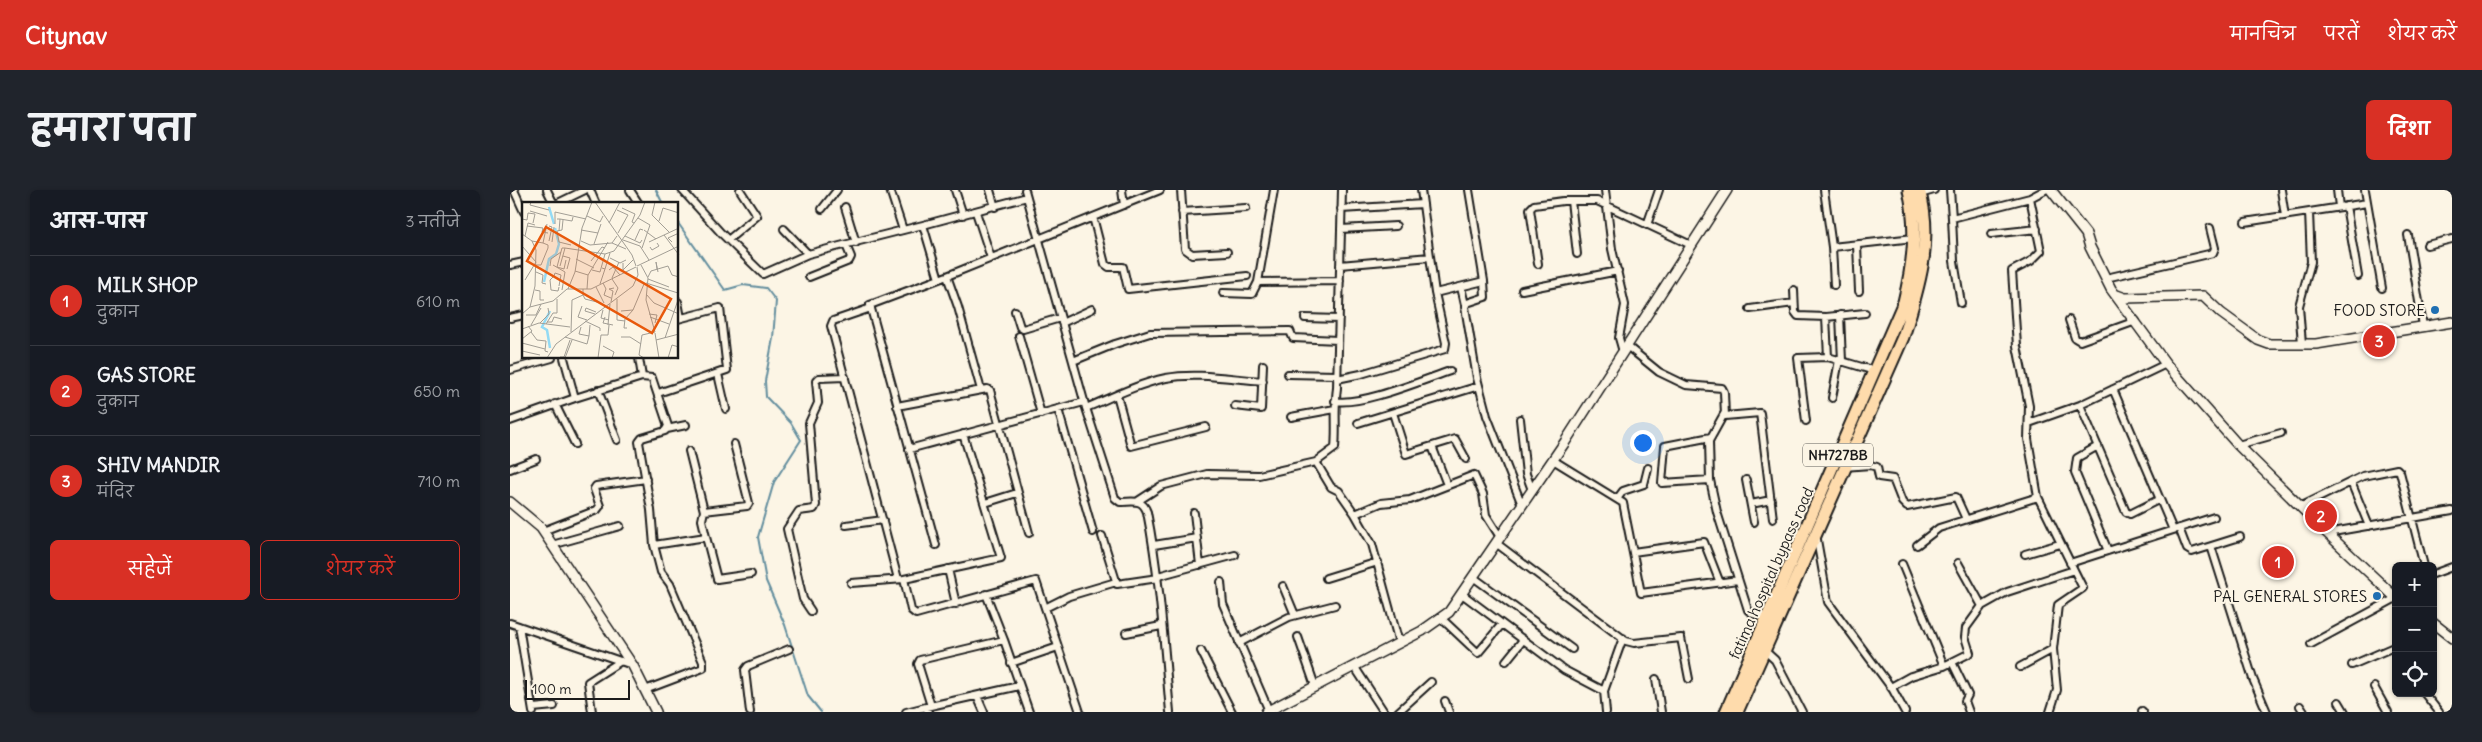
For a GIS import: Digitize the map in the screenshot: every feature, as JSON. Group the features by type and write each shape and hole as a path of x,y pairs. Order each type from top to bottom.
{"highway":[{"name":"fatima hospital bypass road","path":"1737,712 1759,648 1767,616 1914,282 1914,238 1909,190"},
{"name":"fatima hospital bypass road","path":"1726,712 1816,532 1903,337 1924,238 1924,216 1920,192"}],"street":[{"path":"514,190 522,208"},
{"path":"547,190 553,202"},
{"path":"560,202 585,190"},
{"path":"590,190 595,202"},
{"path":"630,190 638,202"},
{"path":"682,190 728,240 763,274 808,254 995,207 1026,193 1085,405 1115,498 1120,502 1138,501 1161,486 1207,474 1259,475 1316,462 1335,448 1337,430 1335,401 1342,190"},
{"path":"728,240 757,216 740,190"},
{"path":"822,209 837,190"},
{"path":"890,190 903,230"},
{"path":"955,190 963,215"},
{"path":"990,190 995,207"},
{"path":"1122,190 1124,205"},
{"path":"936,546 870,305 940,279 1124,205 1151,192 1160,190"},
{"path":"1181,190 1184,249 1188,252 1227,252"},
{"path":"1224,294 1252,294 1258,282 1274,190"},
{"path":"1288,374 1337,376 1361,374 1443,351 1446,343 1435,293 1420,190"},
{"path":"1466,305 1485,297 1469,190"},
{"path":"1605,190 1606,205 1625,305 1619,338 1625,349 1659,372 1686,385 1722,388 1724,392 1724,414 1709,441 1710,480 1717,512 1748,610 1752,614 1767,616"},
{"path":"1647,225 1659,190"},
{"path":"1221,582 1223,604 1267,711 1422,631 1449,612 1553,460 1727,190"},
{"path":"1824,190 1832,247 1834,285"},
{"path":"1920,192 1934,190"},
{"path":"1950,190 1954,261 1961,304"},
{"path":"1952,218 2030,198 2045,190"},
{"path":"2051,190 2086,234 2090,247 2106,278 2166,364 2238,445 2327,533 2392,593"},
{"path":"2281,190 2285,216"},
{"path":"2337,190 2343,206 2358,276"},
{"path":"2365,190 2382,288"},
{"path":"2030,198 2041,251 2031,261 2014,270 2012,274 2017,346 2029,406 2028,439 2038,497 2082,588 2058,604 2053,649 2056,690 2050,712"},
{"path":"1571,201 1577,254"},
{"path":"1538,264 1531,207 1571,201 1597,201 1691,245"},
{"path":"2245,222 2367,203"},
{"path":"1341,209 1423,204"},
{"path":"845,207 856,243"},
{"path":"1182,212 1246,208"},
{"path":"976,212 991,258"},
{"path":"2302,344 2299,306 2311,262 2309,212"},
{"path":"1093,217 1105,264 1109,267 1123,267 1128,289 1247,276"},
{"path":"923,225 940,279"},
{"path":"1341,229 1396,226"},
{"path":"2106,278 2213,253 2215,248 2210,228"},
{"path":"784,229 808,254"},
{"path":"1991,234 2037,229"},
{"path":"2408,235 2423,326"},
{"path":"1832,247 1914,238"},
{"path":"2427,245 2452,239"},
{"path":"809,277 849,261 851,257 846,245"},
{"path":"1857,245 1859,291"},
{"path":"1340,265 1430,257"},
{"path":"1522,290 1618,270"},
{"path":"947,276 958,307 981,390"},
{"path":"1258,282 1340,281"},
{"path":"1435,293 1484,282"},
{"path":"1460,287 1466,305 1479,386 1494,435 1522,505"},
{"path":"1794,290 1795,312 1798,316 1826,317 1865,313"},
{"path":"2117,295 2126,298 2203,296 2220,313 2258,340 2269,344 2316,344 2452,322"},
{"path":"1750,309 1794,302"},
{"path":"658,393 727,370 728,365 720,308 679,319"},
{"path":"871,308 832,323 882,520 913,612 922,613 1036,581 1080,712"},
{"path":"1015,311 1020,327 1023,329 1061,321 1092,309"},
{"path":"1832,398 1840,360 1840,315"},
{"path":"1826,317 1828,357"},
{"path":"1305,318 1339,318"},
{"path":"2069,320 2075,338 2080,341 2136,321"},
{"path":"1073,361 1114,344 1150,334 1290,331 1293,338 1338,340"},
{"path":"1019,336 1041,414"},
{"path":"1806,422 1797,360 1800,357 1828,357 1875,371"},
{"path":"510,370 548,359"},
{"path":"564,359 575,398"},
{"path":"639,359 642,377"},
{"path":"2029,423 2080,405 2166,364"},
{"path":"1235,406 1261,409 1263,366"},
{"path":"1335,401 1346,402 1363,398 1450,371"},
{"path":"718,374 726,408"},
{"path":"909,449 1058,409 1085,405 1144,384 1179,376 1263,381"},
{"path":"510,421 598,390 642,377 652,378 658,393 667,429"},
{"path":"811,610 803,599 787,529 799,511 814,508 816,505 809,420 818,401 816,381 819,378 845,377"},
{"path":"1358,423 1479,386"},
{"path":"2113,389 2160,499 2189,552 2240,537"},
{"path":"598,390 617,440"},
{"path":"897,406 981,390 990,390 1029,533"},
{"path":"1116,395 1131,446 1206,428"},
{"path":"556,404 575,444"},
{"path":"2080,405 2127,514 2160,499"},
{"path":"1058,409 1092,532"},
{"path":"1291,417 1335,410"},
{"path":"1392,412 1405,452 1456,439 1466,460"},
{"path":"1724,414 1727,416 1758,413 1761,415 1773,520"},
{"path":"1520,419 1526,474 1532,490"},
{"path":"645,690 703,668 696,644 670,584 661,572 654,545 639,440 667,429 686,425"},
{"path":"2238,445 2281,433"},
{"path":"852,583 901,579 1001,558 964,434"},
{"path":"1710,480 1662,483 1665,446 1711,438"},
{"path":"704,511 747,506 749,503 734,444"},
{"path":"1432,446 1447,485"},
{"path":"2098,446 2077,458 2075,472 2108,551"},
{"path":"689,451 704,511 702,520 717,579 751,574"},
{"path":"510,469 536,459"},
{"path":"1553,460 1617,499 1624,507 1641,593 1738,580"},
{"path":"1316,462 1331,487 1339,491 1356,514 1372,544 1399,643"},
{"path":"1833,468 1870,465 1877,467 1879,477 1893,479 1902,502 1907,507 1956,497 1966,518"},
{"path":"1617,499 1622,490 1644,484 1648,468"},
{"path":"2300,507 2364,476 2397,469 2400,472 2423,562"},
{"path":"1356,514 1381,503 1410,500 1472,475 1475,476 1484,497 1486,514 1498,540 1623,638 1634,643 1680,638 1689,679"},
{"path":"543,531 598,510 600,506 594,489 596,486 646,479"},
{"path":"1746,480 1754,522"},
{"path":"2352,482 2368,526"},
{"path":"985,503 1018,493"},
{"path":"1917,545 1939,528 2038,497"},
{"path":"1751,504 1771,500"},
{"path":"1138,501 1144,505 1148,512 1154,545 1170,712"},
{"path":"510,502 543,531 633,666 656,712"},
{"path":"2327,533 2452,512"},
{"path":"1194,513 1200,564"},
{"path":"2070,563 2214,517"},
{"path":"846,525 882,520"},
{"path":"552,545 620,526"},
{"path":"1816,532 1819,540 1825,593 1828,602 1891,687 1905,712"},
{"path":"1102,536 1116,582"},
{"path":"654,545 706,537"},
{"path":"1154,545 1197,538"},
{"path":"1633,552 1704,542 1720,583"},
{"path":"2025,554 2060,544"},
{"path":"2211,546 2253,679 2267,712"},
{"path":"1045,608 1069,596 1116,582 1119,584 1158,577 1235,555"},
{"path":"1326,578 1378,562"},
{"path":"1958,563 1982,606"},
{"path":"1902,564 1944,666"},
{"path":"2437,573 2452,567"},
{"path":"948,569 956,604"},
{"path":"1891,687 1911,676 1944,666 1970,653 1965,637 1966,628 1982,606 2007,592 2074,570"},
{"path":"1473,578 1572,649"},
{"path":"1282,586 1295,615"},
{"path":"986,594 1029,712"},
{"path":"1462,594 1568,673 1604,691"},
{"path":"2311,644 2392,596"},
{"path":"1240,643 1295,615 1334,605"},
{"path":"1441,618 1478,653 1502,624"},
{"path":"510,623 633,666"},
{"path":"519,626 533,710 554,706"},
{"path":"1126,633 1161,626"},
{"path":"2437,626 2452,638"},
{"path":"1298,637 1315,686"},
{"path":"1606,712 1604,691 1623,638"},
{"path":"928,708 920,672 920,660 1004,640"},
{"path":"1506,661 1523,640"},
{"path":"1011,663 1058,647"},
{"path":"1759,648 1775,660 1802,712"},
{"path":"2352,665 2392,648"},
{"path":"750,712 744,670 748,666 789,649"},
{"path":"2020,667 2053,649"},
{"path":"1200,651 1232,712"},
{"path":"592,712 588,682 621,662"},
{"path":"1952,662 1968,695 1965,700 1969,712"},
{"path":"1354,666 1384,712"},
{"path":"1656,679 1661,712"},
{"path":"1398,712 1431,682"},
{"path":"906,712 1019,686"},
{"path":"2374,686 2388,712"},
{"path":"977,696 984,712"},
{"path":"2427,697 2439,712"},
{"path":"1445,701 1450,712"},
{"path":"2338,702 2345,712"}],"waterway":[{"path":"656,190 662,202"},
{"path":"679,224 725,290 743,285 766,288 776,301 773,338 765,381 766,397 791,423 801,440 774,482 758,537 766,581 785,625 808,696 821,712"}],"place":[{"name":"FOOD STORE","path":"2435,310"},
{"name":"SHIV MANDIR","path":"2379,341"},
{"name":"GAS STORE","path":"2321,516"},
{"name":"MILK SHOP","path":"2278,562"},
{"name":"PAL GENERAL STORES","path":"2377,596"}]}
